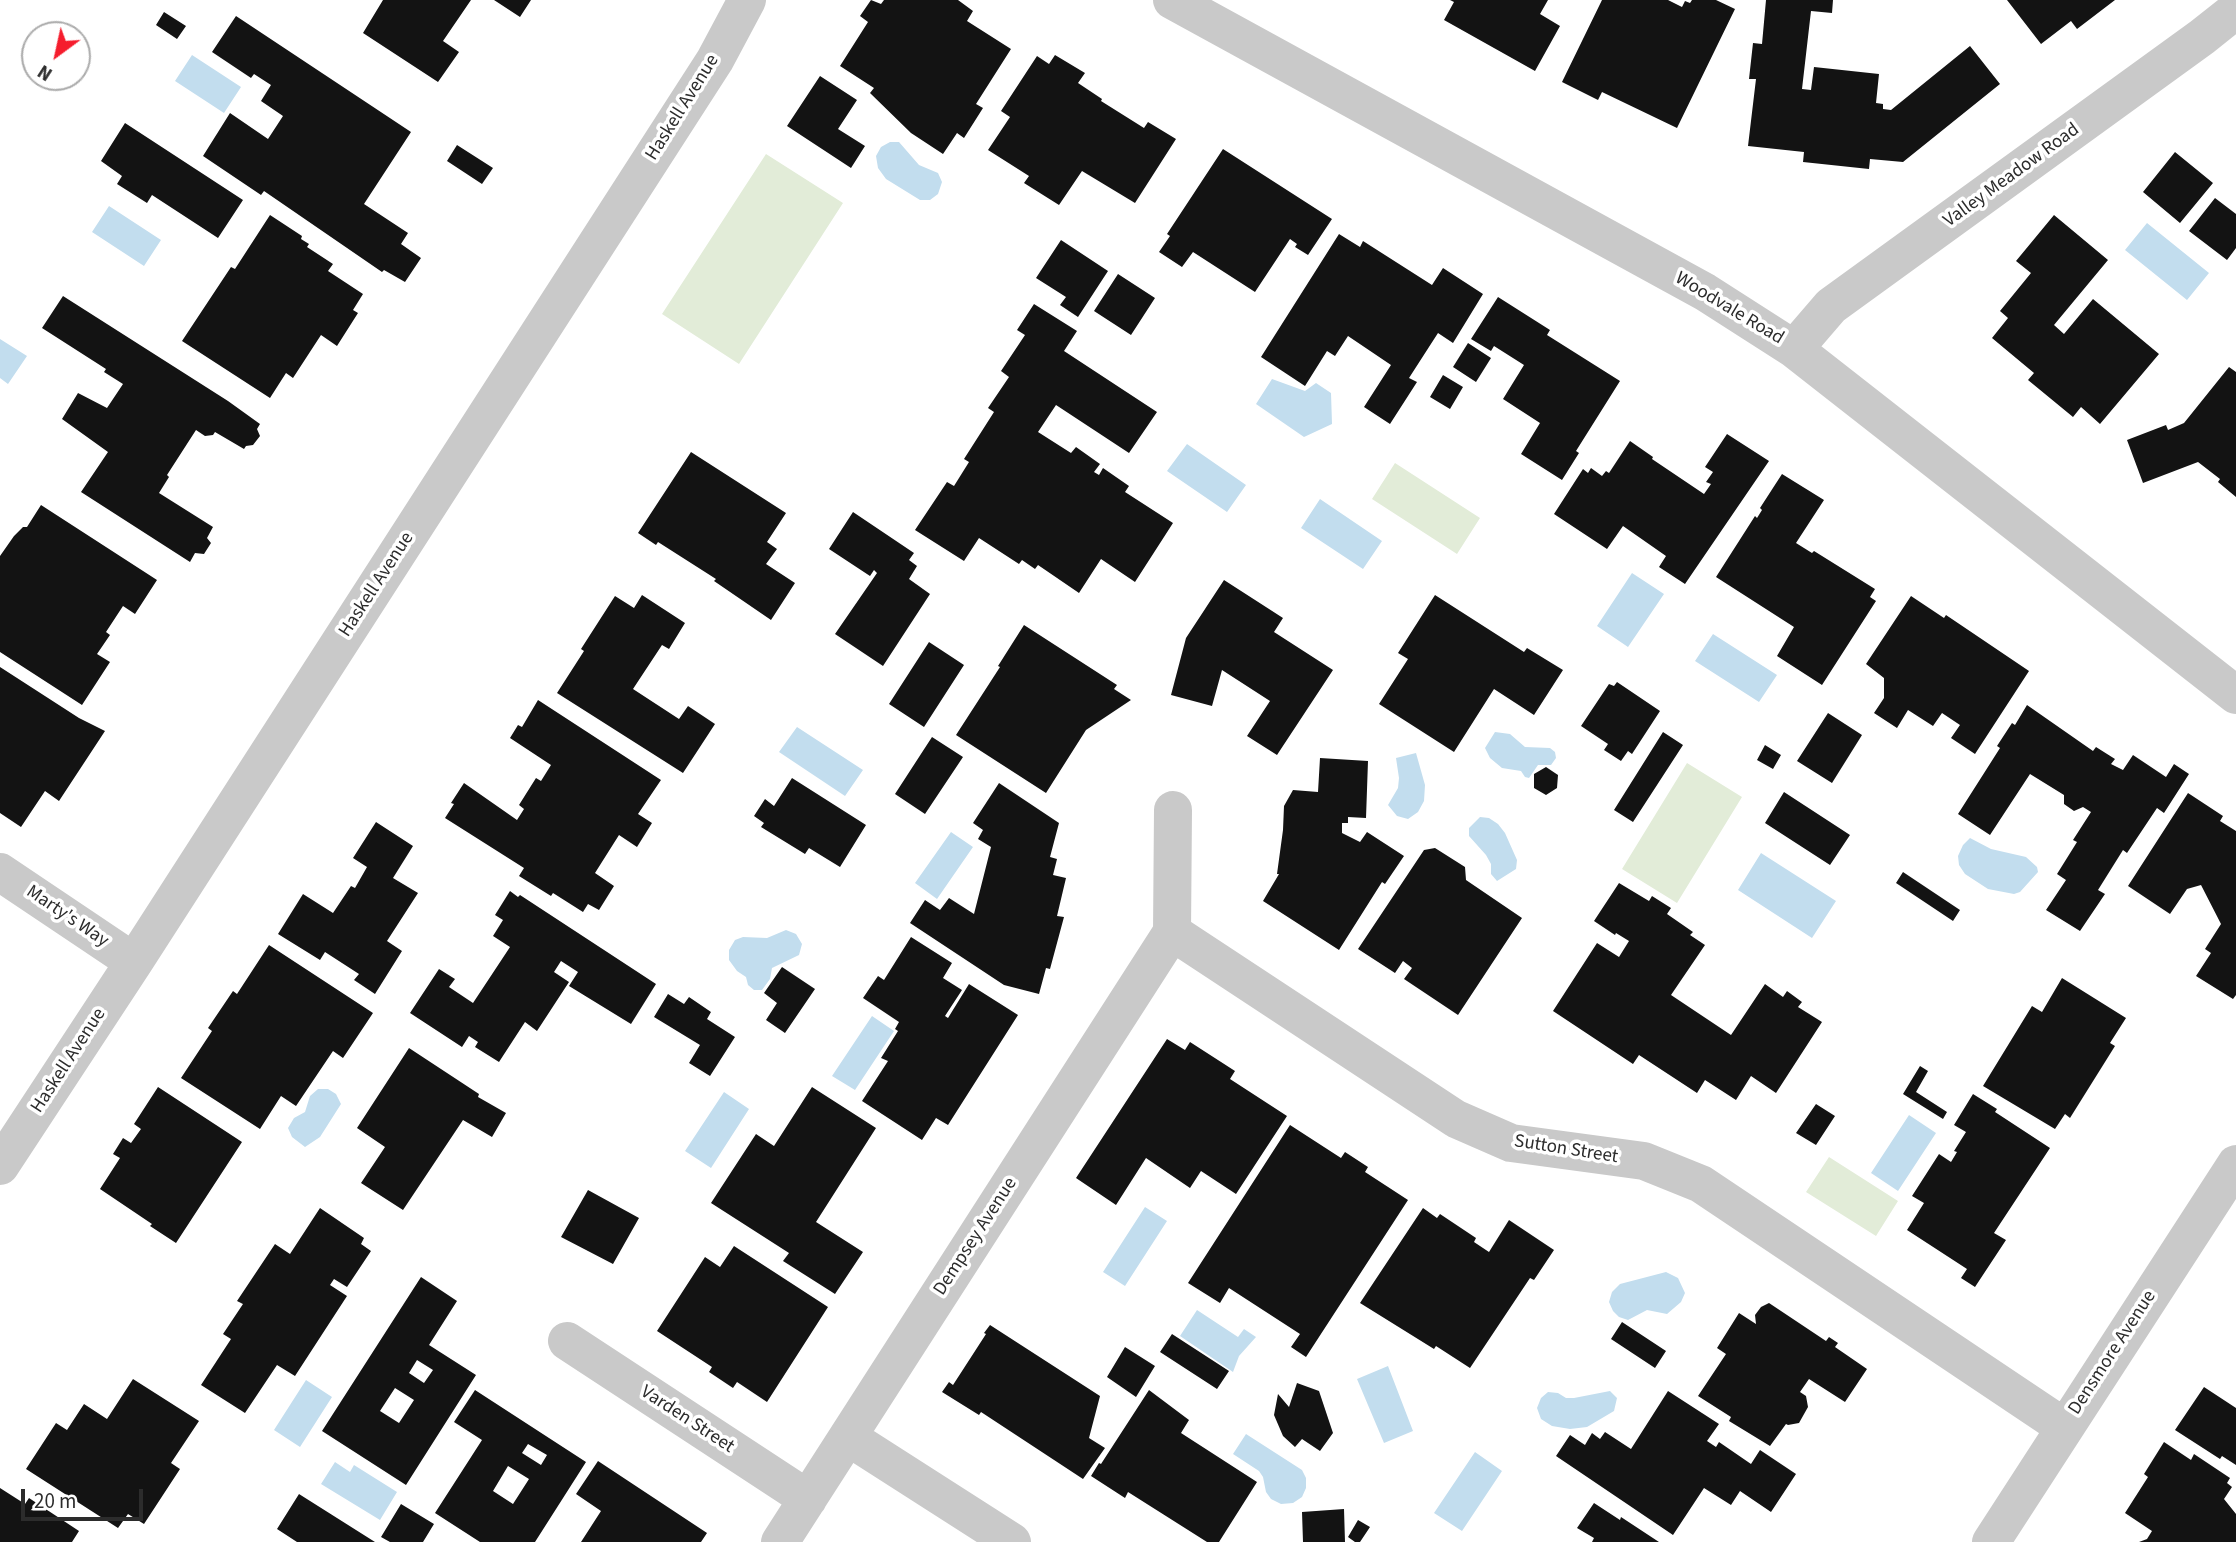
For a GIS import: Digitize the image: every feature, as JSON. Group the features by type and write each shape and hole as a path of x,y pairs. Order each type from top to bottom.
{"street":[{"name":"Haskell Avenue","path":"0,1166 715,60 747,0"},
{"name":"Woodvale Road","path":"1172,0 1705,292 1794,349 2236,695"},
{"name":"Valley Meadow Road","path":"1794,349 1831,306 2203,37 2236,10"},
{"path":"1172,932 1173,810"},
{"name":"Marty's Way","path":"0,872 134,962"},
{"name":"Sutton Street","path":"1172,932 1456,1119 1511,1143 1644,1161 1701,1184 2064,1427"},
{"name":"Dempsey Avenue","path":"780,1542 1172,932"},
{"name":"Densmore Avenue","path":"1991,1542 2236,1164"},
{"name":"Varden Street","path":"567,1341 808,1499"},
{"path":"848,1437 1012,1542"}],"green space":[{"path":"766,154 843,203 739,364 662,314"},
{"path":"1395,463 1480,518 1457,554 1372,499"},
{"path":"1687,763 1742,797 1677,903 1622,869"},
{"path":"1829,1157 1898,1201 1876,1236 1806,1192"}],"water":[{"path":"192,55 241,87 224,113 175,81"},
{"path":"890,142 899,142 919,165 938,173 942,182 938,194 930,200 920,200 886,179 878,168 876,156 881,147"},
{"path":"109,206 161,240 144,266 92,232"},
{"path":"2147,223 2209,273 2187,300 2125,250"},
{"path":"0,339 27,356 8,384 0,378"},
{"path":"1272,379 1305,391 1316,383 1331,393 1332,424 1304,437 1256,404"},
{"path":"1187,444 1246,485 1227,512 1167,471"},
{"path":"1320,499 1382,541 1363,569 1301,528"},
{"path":"1632,573 1664,594 1628,647 1597,626"},
{"path":"1713,634 1777,675 1759,702 1695,661"},
{"path":"797,727 863,770 845,796 779,752"},
{"path":"1495,732 1510,734 1525,747 1550,748 1555,752 1556,758 1551,765 1538,765 1529,778 1521,771 1502,768 1490,758 1485,748"},
{"path":"1416,753 1425,785 1424,801 1418,812 1408,819 1397,816 1388,805 1398,788 1396,758"},
{"path":"1480,817 1489,818 1498,824 1517,860 1516,869 1497,881 1491,874 1491,864 1486,855 1469,836 1469,828"},
{"path":"951,832 973,847 937,899 915,883"},
{"path":"1970,838 1991,849 2026,857 2037,867 2038,872 2020,892 2014,894 1988,889 1965,874 1959,865 1958,856"},
{"path":"1761,853 1836,901 1812,938 1738,890"},
{"path":"786,930 796,934 802,944 799,955 772,968 770,979 762,990 754,990 748,985 746,977 737,971 729,960 729,950 735,940 743,937 767,938"},
{"path":"872,1016 894,1031 855,1090 832,1076"},
{"path":"318,1089 328,1089 336,1094 341,1104 320,1137 305,1147 292,1137 288,1128 294,1118 305,1112 310,1096"},
{"path":"724,1092 749,1109 711,1168 685,1151"},
{"path":"1909,1115 1936,1133 1898,1191 1871,1173"},
{"path":"1145,1207 1167,1221 1125,1286 1103,1272"},
{"path":"1666,1272 1678,1278 1685,1293 1681,1302 1667,1314 1647,1310 1628,1320 1613,1311 1609,1302 1612,1292 1620,1284"},
{"path":"1197,1310 1238,1337 1244,1329 1256,1337 1239,1356 1233,1372 1180,1336"},
{"path":"1388,1366 1413,1431 1384,1443 1357,1379"},
{"path":"306,1380 332,1397 300,1447 274,1430"},
{"path":"1610,1391 1617,1398 1614,1411 1587,1427 1570,1429 1552,1426 1541,1419 1537,1408 1541,1398 1548,1392 1574,1398"},
{"path":"1246,1434 1302,1470 1306,1478 1306,1488 1302,1497 1293,1503 1281,1504 1271,1499 1259,1471 1233,1454"},
{"path":"1475,1452 1502,1471 1462,1531 1434,1513"},
{"path":"335,1462 350,1472 354,1465 397,1492 380,1520 321,1484"}],"building":[{"path":"383,0 471,0 443,41 459,52 438,82 363,33"},
{"path":"494,0 531,0 520,17"},
{"path":"871,0 881,4 884,0 958,0 973,11 967,21 1011,49 976,104 983,108 964,138 957,133 943,154 911,133 870,93 874,88 840,66 868,22 860,16"},
{"path":"1450,0 1548,0 1540,14 1560,26 1535,71 1444,20 1454,2"},
{"path":"1602,0 1668,0 1682,7 1685,1 1690,3 1692,0 1716,0 1735,9 1677,128 1602,92 1598,100 1562,82"},
{"path":"1766,0 1833,0 1832,13 1811,11 1802,89 1811,90 1814,67 1879,74 1876,103 1883,104 1883,109 1891,110 1970,46 2000,84 1903,162 1870,159 1869,169 1803,162 1804,152 1748,146 1756,79 1749,79 1753,43 1762,44"},
{"path":"2007,0 2115,0 2077,29 2071,21 2041,44"},
{"path":"164,12 186,26 177,39 156,25"},
{"path":"236,16 411,132 364,204 408,233 401,244 421,258 405,282 384,270 382,272 264,191 261,195 203,156 230,113 268,139 283,116 261,101 271,85 254,74 251,78 212,52"},
{"path":"1055,55 1085,73 1078,83 1102,99 1101,101 1144,128 1148,122 1176,139 1135,203 1082,171 1059,205 1024,183 1029,176 988,150 1010,117 1001,111 1037,56 1049,64"},
{"path":"820,76 857,100 838,129 865,146 851,168 787,126"},
{"path":"125,123 243,200 218,238 152,195 147,203 117,184 122,176 101,161"},
{"path":"457,145 493,168 482,184 447,161"},
{"path":"1223,149 1332,219 1308,255 1295,247 1297,244 1290,239 1255,292 1193,252 1182,267 1159,252 1170,236 1167,234"},
{"path":"2175,152 2213,183 2180,223 2143,192"},
{"path":"2215,198 2236,214 2236,248 2227,260 2189,231"},
{"path":"270,215 302,236 301,239 309,244 307,247 333,264 328,271 363,294 353,310 358,313 337,346 321,335 293,378 286,373 270,398 182,341 231,267 235,269"},
{"path":"2054,215 2108,260 2054,325 2064,334 2093,299 2159,354 2100,424 2081,407 2073,417 2028,380 2034,373 1992,338 2008,318 2000,311 2031,273 2016,261"},
{"path":"1339,234 1360,247 1363,241 1432,285 1443,268 1483,294 1453,343 1438,333 1409,378 1417,382 1390,424 1364,407 1391,365 1348,336 1335,356 1327,351 1305,386 1261,357"},
{"path":"1061,240 1108,271 1078,317 1060,305 1066,297 1036,278"},
{"path":"1118,274 1155,298 1131,335 1094,311"},
{"path":"63,296 260,424 257,429 260,436 253,445 244,449 215,432 205,436 196,430 167,475 169,477 159,493 213,527 207,538 211,543 204,554 195,553 190,562 81,492 108,452 62,419 78,393 107,408 123,384 104,372 106,369 42,328"},
{"path":"1498,297 1550,330 1547,335 1620,381 1576,451 1579,453 1562,480 1521,454 1540,423 1503,399 1524,365 1494,346 1491,351 1471,339"},
{"path":"1034,304 1077,331 1064,351 1157,412 1129,453 1056,405 1038,432 1071,453 1076,447 1100,464 1094,472 1099,475 1103,468 1129,486 1125,492 1173,523 1135,582 1101,559 1079,593 1038,565 1035,569 1022,560 1019,564 979,538 964,561 915,530 947,482 954,486 969,462 964,459 994,412 988,408 1009,377 1001,371 1025,335 1017,330"},
{"path":"1468,343 1491,358 1476,382 1453,367"},
{"path":"2229,367 2236,372 2236,497 2218,482 2220,479 2198,462 2143,483 2127,440 2166,425 2168,430 2184,423"},
{"path":"1443,375 1463,387 1450,409 1430,397"},
{"path":"1727,434 1769,461 1685,584 1659,567 1666,556 1623,526 1607,549 1554,514 1583,469 1588,473 1591,468 1602,476 1606,471 1609,473 1630,441 1704,494 1711,484 1706,482 1713,472 1705,467"},
{"path":"691,452 786,513 767,542 777,549 766,564 795,583 771,620 714,581 716,579 658,542 656,545 638,533"},
{"path":"1782,474 1824,500 1796,543 1812,553 1814,551 1875,589 1870,597 1876,601 1822,685 1777,656 1794,627 1716,577 1755,516 1757,518 1762,510 1760,508"},
{"path":"41,505 157,580 135,614 123,606 106,632 110,635 97,654 110,662 82,705 0,652 0,556 14,536 23,527 27,527"},
{"path":"853,512 914,553 909,560 917,566 909,579 930,594 883,666 835,634 877,573 874,570 870,576 829,549"},
{"path":"1224,580 1283,618 1274,632 1333,670 1277,755 1247,736 1270,701 1222,670 1212,706 1171,695 1186,638"},
{"path":"642,595 685,623 669,649 662,645 633,689 679,719 688,706 715,724 683,773 557,693 615,596 634,608"},
{"path":"1435,595 1524,652 1527,648 1563,670 1534,715 1494,689 1454,752 1379,704 1408,659 1398,653"},
{"path":"1911,596 1944,618 1946,615 2029,671 1975,754 1951,738 1960,725 1942,713 1933,726 1908,710 1897,728 1874,713 1884,698 1884,678 1866,664"},
{"path":"1024,625 1117,685 1114,689 1131,700 1086,730 1046,793 956,735"},
{"path":"929,642 964,665 924,727 889,704"},
{"path":"0,667 79,718 105,731 59,801 45,791 21,827 0,813"},
{"path":"1617,682 1660,711 1632,754 1628,751 1621,761 1604,750 1608,744 1581,726 1609,684 1614,686"},
{"path":"538,700 661,780 638,814 652,823 637,847 619,835 595,873 614,886 599,910 588,904 583,912 553,893 551,896 519,876 524,868 445,818 464,783 517,820 524,809 519,805 536,778 541,781 551,765 510,738 518,725 522,727"},
{"path":"2027,705 2093,751 2096,747 2115,759 2111,764 2123,770 2133,755 2166,777 2174,764 2189,774 2164,813 2157,808 2127,853 2123,850 2098,890 2105,894 2080,931 2046,910 2066,880 2057,874 2077,842 2073,840 2091,812 2083,807 2074,811 2064,804 2064,795 2030,774 1990,835 1958,814 2000,748 1997,746 2012,723 2015,725"},
{"path":"1828,713 1862,735 1832,783 1797,761"},
{"path":"1663,732 1683,745 1633,822 1614,810"},
{"path":"932,737 963,757 925,814 895,794"},
{"path":"1765,745 1781,755 1773,769 1757,760"},
{"path":"1320,758 1368,761 1366,818 1348,817 1348,823 1342,823 1342,833 1360,842 1367,832 1404,856 1385,884 1382,882 1339,950 1263,901 1279,874 1284,806 1293,790 1318,792"},
{"path":"1546,767 1558,775 1557,788 1546,795 1534,788 1534,774"},
{"path":"792,778 866,825 840,867 809,848 805,854 761,827 764,823 754,816 765,799 774,806"},
{"path":"999,783 1059,823 1050,857 1057,859 1053,875 1066,878 1057,916 1064,917 1050,969 1046,968 1039,994 1004,985 910,923 925,900 940,910 949,898 974,914 991,847 978,839 983,830 973,823"},
{"path":"1784,792 1850,835 1830,865 1765,823"},
{"path":"2188,793 2223,816 2220,821 2236,831 2236,995 2233,999 2196,976 2211,953 2205,949 2221,924 2201,885 2187,889 2170,914 2128,886"},
{"path":"376,822 413,846 393,878 418,893 387,941 402,951 375,994 354,980 359,974 325,952 320,960 278,934 303,894 333,913 351,886 355,888 367,867 353,858"},
{"path":"1435,848 1465,867 1466,880 1522,918 1458,1015 1404,979 1412,968 1403,961 1395,973 1358,949 1424,850"},
{"path":"1903,872 1960,910 1953,921 1896,883"},
{"path":"1619,883 1649,901 1652,896 1671,908 1667,914 1693,932 1690,935 1705,945 1671,995 1731,1035 1765,984 1783,997 1787,991 1802,1002 1798,1007 1822,1022 1776,1093 1751,1076 1736,1100 1705,1080 1697,1093 1639,1055 1633,1064 1553,1011 1597,943 1619,957 1629,941 1594,921"},
{"path":"510,891 656,984 631,1024 569,986 578,972 561,961 554,972 569,982 537,1031 525,1022 499,1062 475,1047 478,1042 469,1036 462,1047 410,1013 439,969 455,979 449,987 473,1003 510,947 493,936 503,920 495,915"},
{"path":"911,937 952,963 943,978 962,990 945,1016 948,1018 969,984 1018,1015 948,1125 936,1118 922,1140 862,1101 888,1061 881,1058 898,1031 895,1029 899,1022 863,998 878,976 884,980"},
{"path":"269,945 373,1013 343,1058 333,1051 296,1106 281,1096 260,1129 181,1078 212,1031 208,1028 233,991 237,994"},
{"path":"782,967 815,989 785,1033 766,1020 777,1003 764,993"},
{"path":"2062,978 2126,1018 2110,1043 2115,1046 2070,1118 2065,1114 2055,1129 1983,1086 2032,1006 2042,1012"},
{"path":"668,994 684,1004 689,997 711,1012 707,1019 735,1037 710,1076 689,1063 700,1045 654,1017"},
{"path":"1167,1039 1185,1050 1190,1042 1235,1071 1230,1079 1287,1116 1236,1194 1201,1171 1190,1188 1146,1158 1116,1205 1076,1178"},
{"path":"409,1048 479,1094 478,1097 506,1113 492,1137 463,1120 403,1210 361,1183 385,1147 357,1128"},
{"path":"1920,1066 1928,1071 1916,1092 1947,1112 1943,1119 1903,1094"},
{"path":"158,1087 242,1142 176,1243 100,1189 120,1158 113,1154 123,1138 131,1143 141,1129 134,1124"},
{"path":"812,1087 876,1128 816,1222 863,1252 835,1294 783,1261 789,1253 711,1203 756,1134 774,1146"},
{"path":"1973,1094 1997,1109 1995,1112 2050,1148 1994,1233 2006,1240 1975,1287 1961,1278 1967,1269 1907,1230 1924,1203 1912,1196 1939,1154 1951,1162 1957,1152 1954,1151 1966,1132 1954,1125"},
{"path":"1816,1104 1835,1116 1816,1145 1796,1133"},
{"path":"1290,1125 1341,1158 1345,1152 1368,1167 1365,1172 1408,1200 1306,1357 1291,1347 1300,1334 1229,1288 1220,1303 1188,1283"},
{"path":"588,1190 639,1218 613,1264 561,1237"},
{"path":"320,1208 364,1238 361,1244 371,1251 347,1287 334,1279 330,1285 347,1296 295,1376 277,1365 245,1413 201,1385 231,1339 223,1334 243,1304 237,1301 275,1244 290,1254"},
{"path":"1423,1208 1437,1218 1440,1214 1476,1238 1474,1242 1489,1252 1509,1220 1554,1250 1534,1280 1530,1278 1470,1368 1360,1303"},
{"path":"734,1246 828,1307 767,1402 737,1382 733,1388 709,1372 712,1367 657,1331 705,1257 720,1267"},
{"path":"421,1277 457,1301 429,1345 476,1375 406,1485 322,1431","holes":["417,1360 433,1370 424,1383 409,1373","395,1388 414,1400 399,1423 380,1411"]},
{"path":"1769,1303 1826,1341 1829,1337 1838,1343 1835,1347 1867,1369 1845,1402 1809,1379 1800,1392 1806,1396 1808,1407 1799,1423 1786,1424 1770,1446 1729,1421 1731,1417 1698,1396 1726,1354 1717,1348 1739,1313 1756,1324 1755,1315 1761,1307"},
{"path":"1622,1322 1666,1351 1655,1368 1611,1339"},
{"path":"990,1325 1100,1396 1089,1438 1105,1448 1083,1479 981,1412 979,1415 942,1392 949,1382 953,1385"},
{"path":"1172,1334 1229,1371 1217,1389 1160,1352"},
{"path":"1125,1347 1155,1366 1136,1397 1107,1377"},
{"path":"133,1379 199,1421 171,1463 180,1469 144,1524 128,1514 118,1528 26,1469 56,1423 67,1430 84,1404 107,1419"},
{"path":"1297,1383 1319,1391 1333,1433 1320,1451 1302,1439 1295,1447 1283,1436 1274,1415 1278,1394 1289,1407"},
{"path":"2204,1387 2236,1408 2236,1465 2222,1456 2220,1459 2175,1430"},
{"path":"475,1390 586,1462 535,1542 480,1542 435,1513 482,1440 454,1422","holes":["528,1444 547,1455 541,1465 522,1453","508,1466 529,1479 513,1504 493,1491"]},
{"path":"1149,1390 1189,1420 1181,1433 1257,1482 1219,1542 1207,1542 1128,1492 1125,1498 1091,1476"},
{"path":"1668,1391 1719,1424 1707,1441 1716,1447 1719,1442 1751,1464 1760,1450 1796,1474 1771,1512 1740,1491 1731,1505 1704,1488 1673,1535 1556,1456 1570,1435 1585,1445 1592,1433 1600,1439 1605,1432 1631,1449"},
{"path":"2164,1442 2191,1460 2194,1454 2230,1478 2227,1483 2232,1487 2224,1499 2236,1514 2236,1542 2139,1542 2147,1539 2152,1531 2125,1513 2148,1477 2144,1474"},
{"path":"598,1461 707,1533 701,1542 581,1542 601,1511 576,1494"},
{"path":"0,1488 25,1504 29,1498 79,1531 72,1542 0,1542"},
{"path":"299,1494 375,1542 297,1542 277,1529"},
{"path":"1594,1503 1659,1542 1592,1542 1594,1538 1577,1528"},
{"path":"401,1504 434,1524 423,1542 390,1542 381,1537"},
{"path":"1344,1509 1345,1542 1303,1542 1302,1512"},
{"path":"1358,1520 1370,1527 1360,1542 1355,1542 1348,1537"}]}
